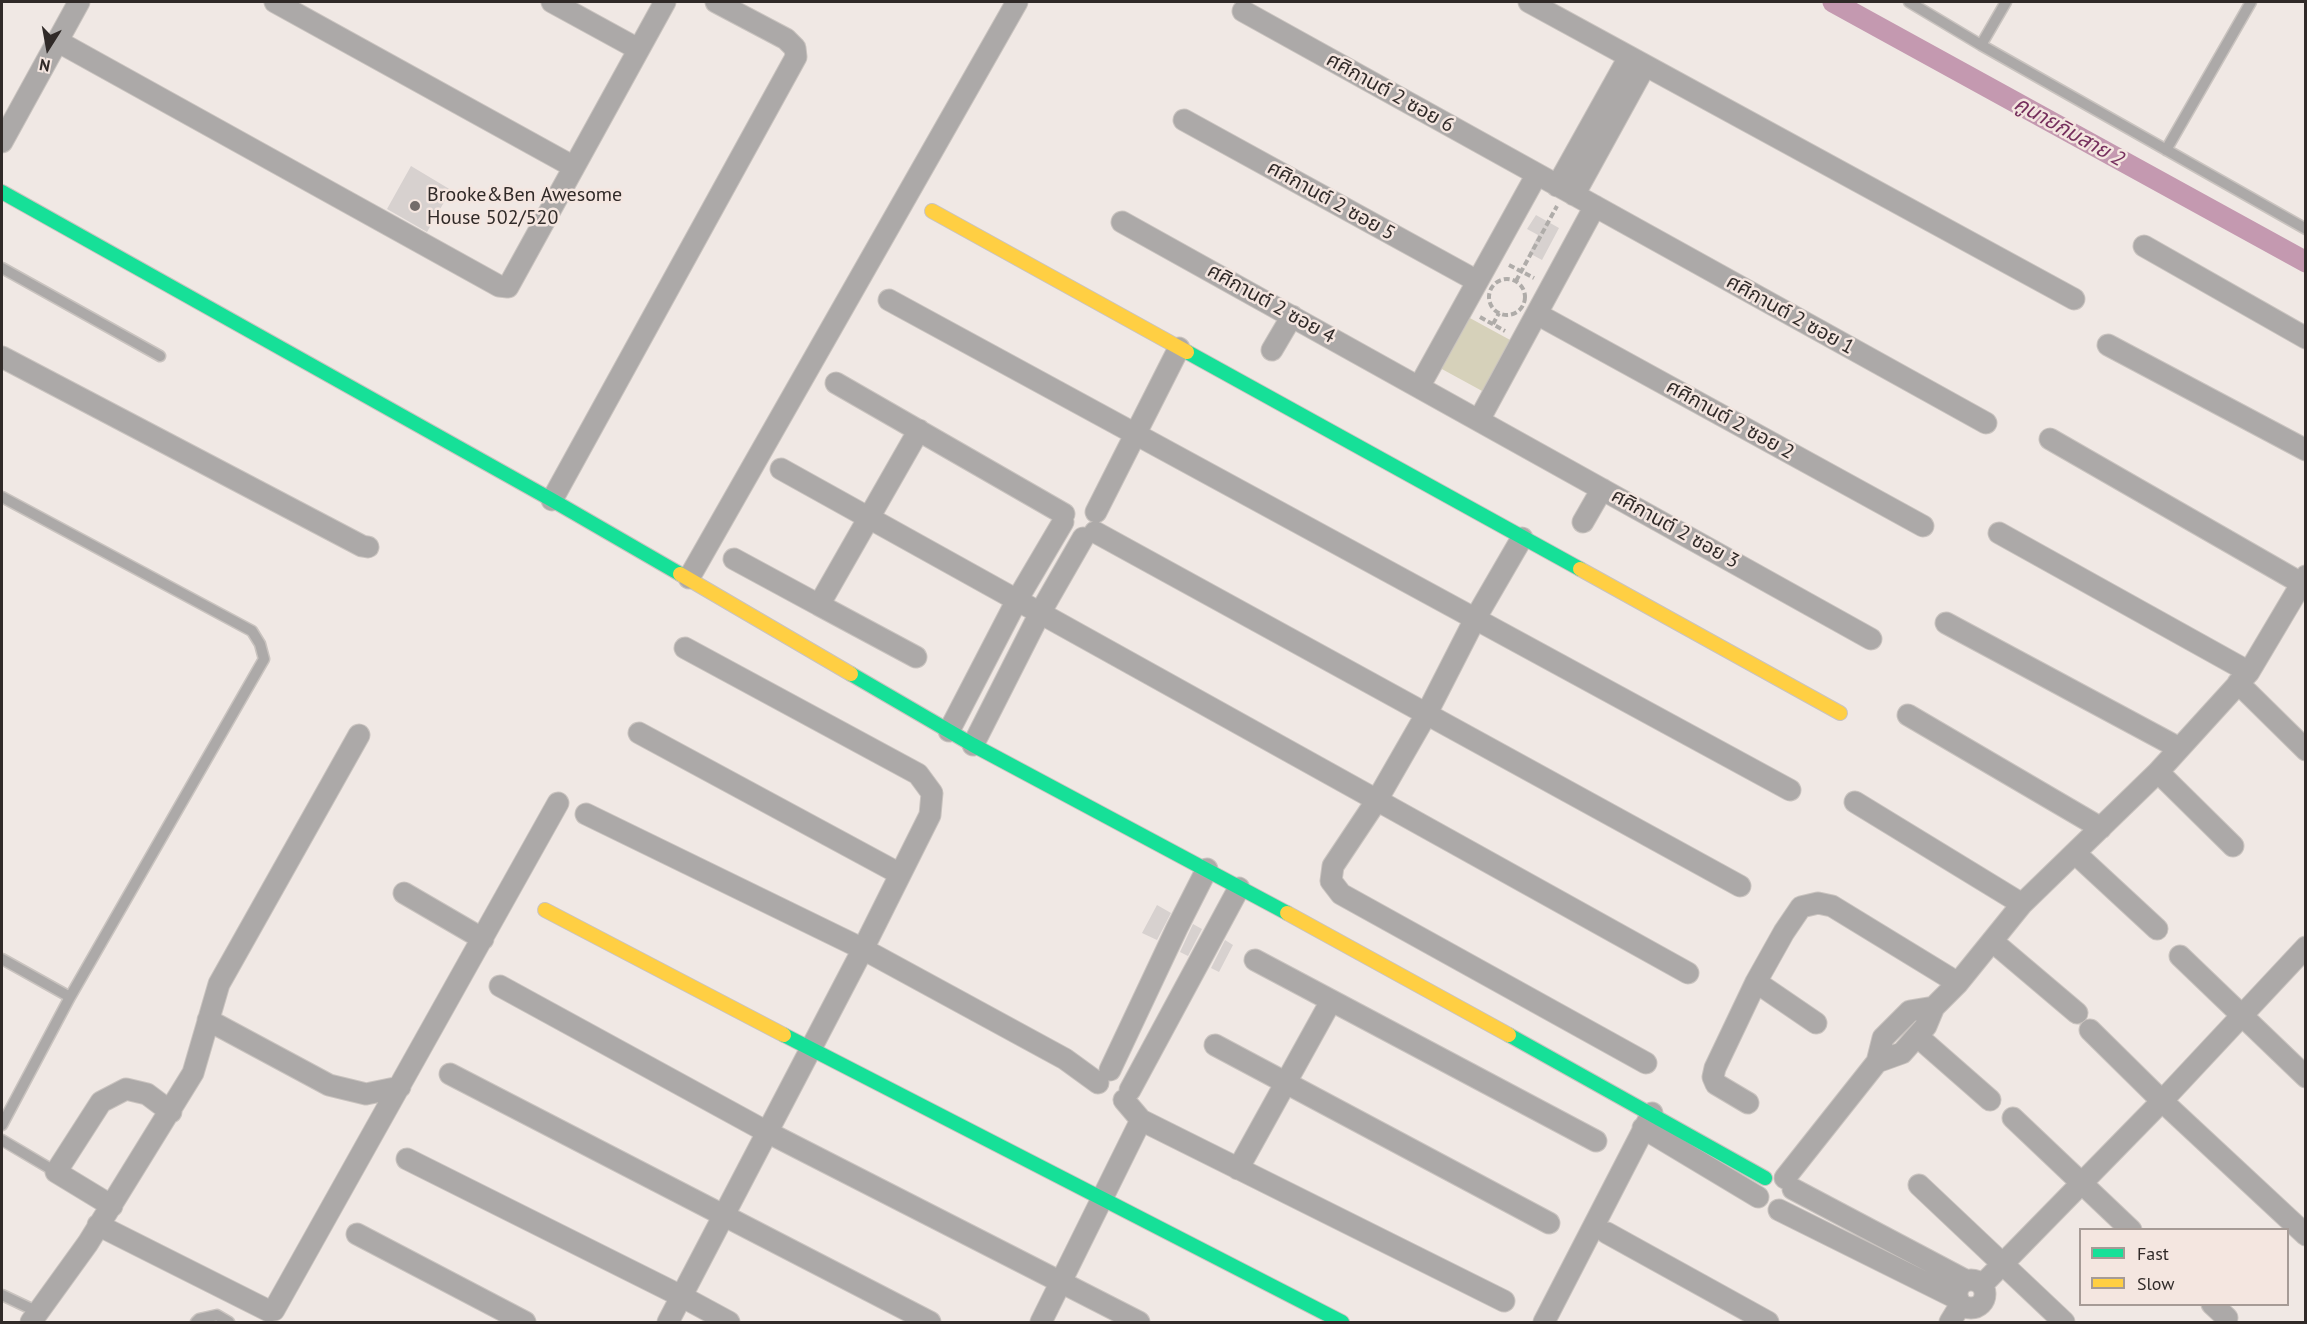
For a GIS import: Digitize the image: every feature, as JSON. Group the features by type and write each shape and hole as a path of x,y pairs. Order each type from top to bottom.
{"street":[{"path":"2,142 79,2"},
{"path":"275,2 574,167"},
{"path":"552,2 639,49"},
{"path":"57,41 499,286 508,287 665,2"},
{"path":"552,500 796,57 795,48 786,39 716,2"},
{"path":"688,578 1017,2"},
{"path":"1529,2 2074,299"},
{"name":"ศศิกานต์ 2 ซอย 6","path":"1243,11 1566,190"},
{"path":"1566,190 1637,62"},
{"name":"ศศิกานต์ 2 ซอย 5","path":"1184,120 1478,281"},
{"path":"1419,387 1537,174"},
{"name":"ศศิกานต์ 2 ซอย 1","path":"1566,190 1986,423"},
{"path":"2,192 552,500 973,745 1207,869 1648,1121 1775,1185 1967,1292"},
{"path":"1479,420 1595,207"},
{"path":"932,211 1840,713"},
{"name":"ศศิกานต์ 2 ซอย 4","path":"1122,222 1479,420"},
{"path":"2144,246 2306,338"},
{"path":"889,300 1790,790"},
{"name":"ศศิกานต์ 2 ซอย 2","path":"1537,314 1923,525"},
{"path":"1272,350 1292,316"},
{"path":"2108,345 2306,450"},
{"path":"973,745 1040,613 1091,527 1179,348"},
{"path":"2,357 362,546 368,547"},
{"path":"836,383 919,430 1064,518 1070,534 1091,527 1740,886"},
{"name":"ศศิกานต์ 2 ซอย 3","path":"1479,420 1871,639"},
{"path":"819,605 919,430"},
{"path":"1877,1062 1902,1053 1926,1026 1934,1007 1958,983 2022,904 2158,772 2243,678 2305,582 2049,439"},
{"path":"781,469 869,520 1688,973"},
{"path":"1583,522 1602,489"},
{"path":"949,731 1017,600 1072,505 1079,503 1092,507 1091,527"},
{"path":"1999,533 2243,678 2306,750"},
{"path":"1522,537 1475,619 1427,713 1377,800 1333,866 1332,881 1341,894 1646,1063"},
{"path":"734,559 916,657"},
{"path":"1946,623 2179,748"},
{"path":"668,1323 863,949 930,815 932,793 918,774 685,648"},
{"path":"1908,715 2101,828"},
{"path":"639,733 900,874"},
{"path":"35,1317 112,1206 193,1073 219,984 359,735"},
{"path":"2158,772 2233,846"},
{"path":"1855,802 2022,904"},
{"path":"98,1225 272,1311 558,803"},
{"path":"586,814 863,949 1065,1059 1104,1077"},
{"path":"2076,854 2157,929"},
{"path":"1207,869 1098,1090 1106,1100 1118,1102 1127,1095 1239,888"},
{"path":"404,893 483,939"},
{"path":"1748,1103 1716,1084 1713,1077 1715,1068 1756,982 1801,907 1818,903 1832,906 1958,983"},
{"path":"545,910 1341,1323"},
{"path":"1992,941 2084,1022 2162,1101 2306,1235"},
{"path":"1950,1323 1967,1292 2001,1264 2082,1184 2306,947"},
{"path":"2180,956 2306,1077"},
{"path":"1255,960 1596,1141"},
{"path":"1756,982 1816,1023"},
{"path":"500,986 767,1132 1063,1282 1138,1323"},
{"path":"1238,1169 1331,1001"},
{"path":"1775,1185 1877,1062 1884,1038 1910,1011 1934,1007"},
{"path":"208,1020 329,1085 366,1094 400,1087"},
{"path":"1917,1036 1990,1100"},
{"path":"1215,1046 1549,1223"},
{"path":"450,1074 724,1214 930,1323"},
{"path":"112,1206 56,1172 101,1102 126,1089 147,1094 171,1112"},
{"path":"1127,1095 1141,1120 1504,1301"},
{"path":"2013,1118 2129,1228"},
{"path":"1041,1323 1141,1120"},
{"path":"1544,1323 1648,1121"},
{"path":"407,1159 681,1296 729,1323"},
{"path":"1919,1185 2064,1323"},
{"path":"1779,1210 1967,1292"},
{"path":"1607,1233 1768,1323"},
{"path":"357,1234 525,1323"}],"lane":[{"path":"1909,2 2306,229"},
{"path":"1981,45 2006,2"},
{"path":"2166,150 2251,2"},
{"path":"2,268 160,356"},
{"path":"2,496 252,631 260,644 264,659 69,997 2,1125"},
{"path":"2,959 69,997"},
{"path":"2,1140 56,1172"},
{"path":"1775,1185 1790,1203 1779,1210 1765,1208 1775,1185"},
{"path":"2,1295 35,1317"},
{"path":"196,1323 199,1319 217,1316 230,1323"}],"path":[{"path":"1516,281 1566,190"},
{"path":"1492,255 1551,288"},
{"path":"1501,280 1516,281 1525,293 1524,306 1515,314 1499,313 1491,305 1489,294 1491,288 1501,280"},
{"path":"1463,308 1522,340"},
{"path":"1493,324 1499,313"}],"shaded area":[{"path":"1468,317 1512,341 1484,392 1440,368"}],"building":[{"path":"411,166 451,190 427,232 387,209"},
{"path":"1536,215 1559,228 1542,260 1529,253 1538,235 1527,229"},
{"path":"1157,905 1171,913 1157,940 1142,933"},
{"path":"1193,924 1202,929 1188,956 1180,952"},
{"path":"1225,940 1233,945 1219,972 1211,968"}],"waterway":[{"name":"คูนายกิมสาย 2","path":"1833,2 2306,262"}],"traffic: fast":[{"path":"2,192 680,574"},
{"path":"1187,352 1580,569"},
{"path":"851,674 973,745 1287,913"},
{"path":"784,1035 1342,1322"},
{"path":"1509,1035 1765,1178"}],"traffic: slow":[{"path":"932,211 1187,352"},
{"path":"1580,569 1840,713"},
{"path":"680,574 851,674"},
{"path":"545,910 784,1035"},
{"path":"1287,913 1509,1035"}],"place":[{"name":"Brooke&Ben Awesome House 502/520","path":"415,206"}]}
